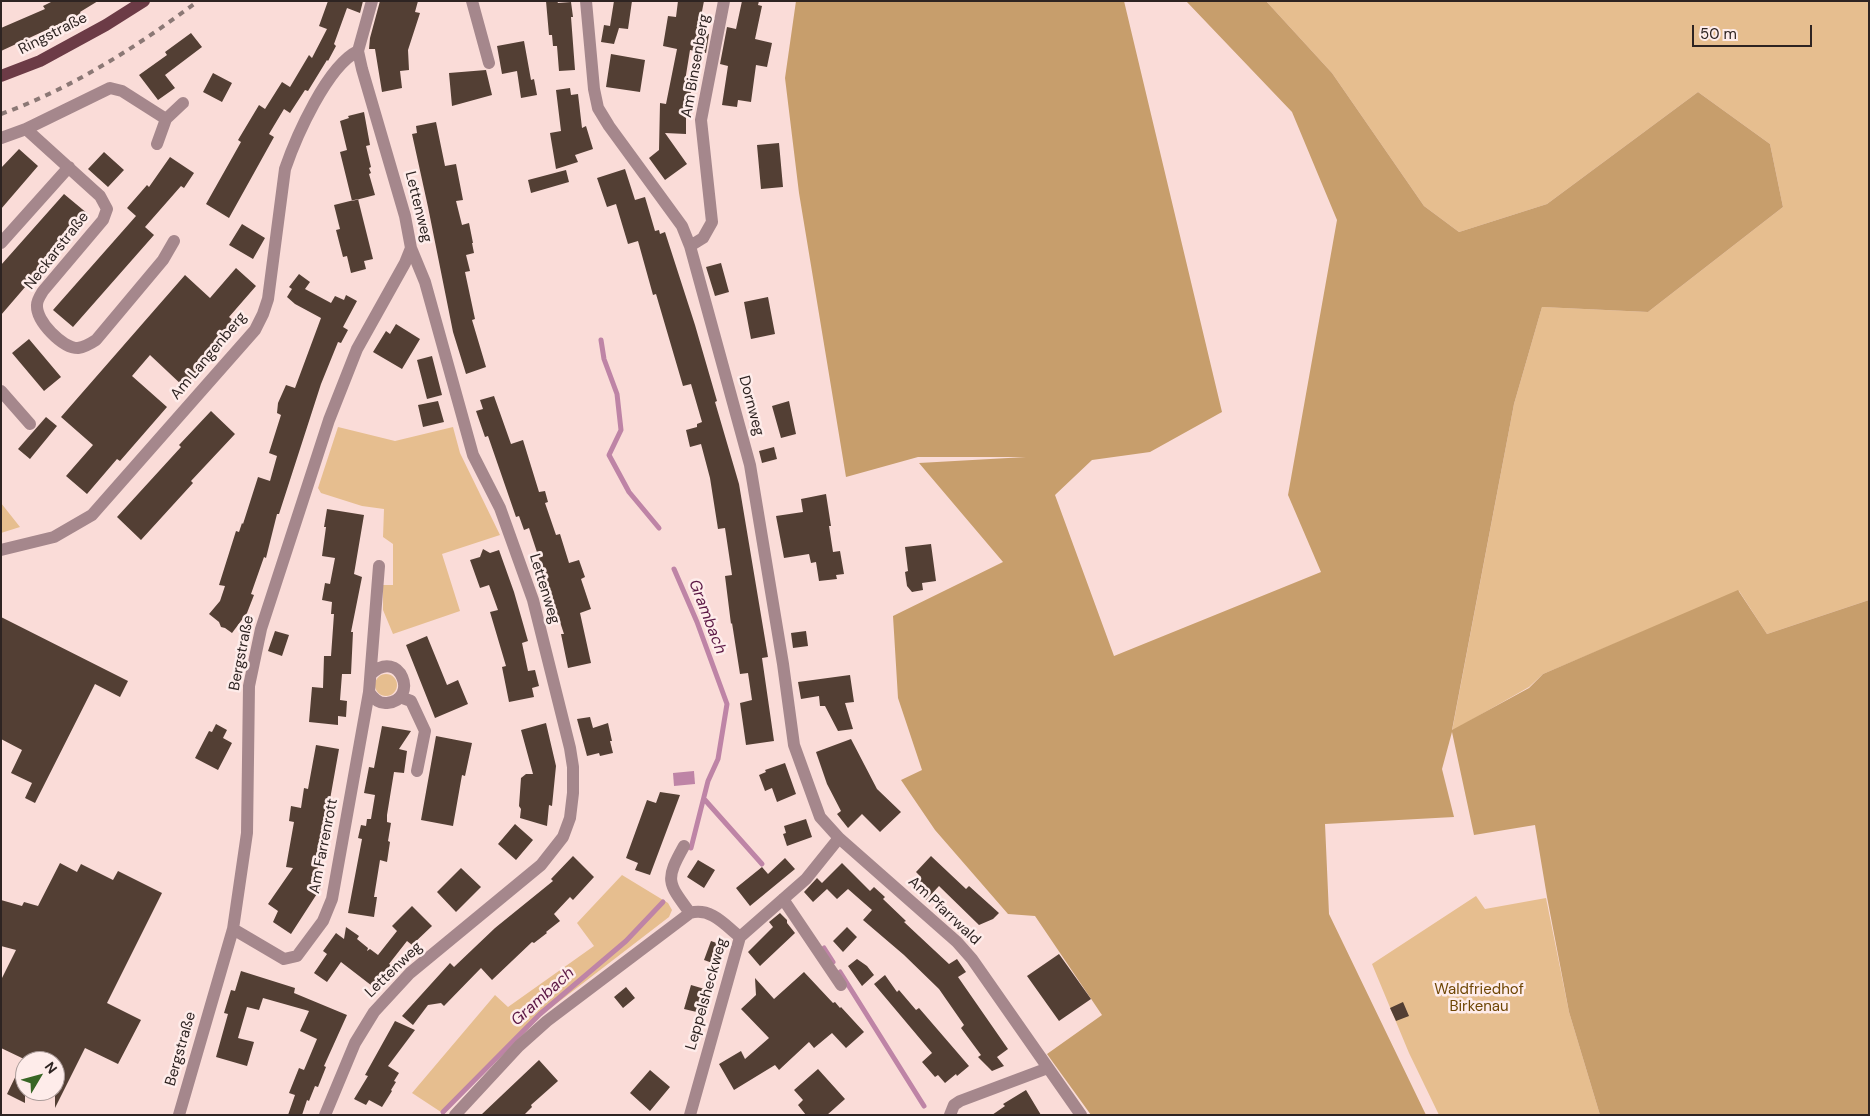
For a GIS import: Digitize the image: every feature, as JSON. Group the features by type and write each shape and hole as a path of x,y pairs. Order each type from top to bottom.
{"main road":[{"name":"Ringstraße","path":"1,76 40,61 106,25 144,1"}],"street":[{"path":"358,51 372,1"},
{"path":"472,1 489,63"},
{"name":"Dornweg","path":"586,1 594,89 598,108 682,226 690,246 750,465 784,664 794,745 820,817 839,838"},
{"name":"Am Binsenberg","path":"690,246 703,238 712,222 701,120 724,1"},
{"name":"Lettenweg","path":"325,1115 355,1043 374,1012 410,973 541,865 563,837 570,818 572,800 573,767 570,748 533,600 500,508 473,455 425,282 411,248 405,216 358,51"},
{"name":"Am Langenberg","path":"1,550 54,537 92,515 255,330 264,314 268,299 285,170 291,151 304,121 327,84 343,61 358,51"},
{"path":"1,138 26,129 110,88 122,91 166,119"},
{"path":"157,144 166,119 183,104"},
{"name":"Neckarstraße","path":"26,129 100,196 107,209 103,220 43,291 36,304 37,311 50,331 64,343 77,348 87,346 96,340 163,260 174,241"},
{"path":"1,243 68,168"},
{"name":"Bergstraße","path":"178,1115 233,929 247,833 248,686 261,630 330,420 354,358 387,293 405,263 411,248"},
{"path":"1,391 30,424"},
{"name":"Am Farrenrott","path":"233,929 284,959 297,956 323,921 332,899 369,692 379,566"},
{"path":"369,692 372,697 383,703 396,701 400,697 405,683 397,670 391,667 383,666 371,674"},
{"path":"400,697 411,701 429,730 417,771"},
{"name":"Leppelsheckweg","path":"690,1115 740,937 806,879 839,838"},
{"name":"Am Pfarrwald","path":"839,838 957,942 972,959 1081,1115"},
{"path":"684,846 673,865 670,876 673,888 690,913"},
{"path":"783,899 841,985"},
{"path":"455,1115 519,1046 547,1021 690,913 700,911 709,913 740,937"},
{"path":"950,1115 954,1105 960,1101 1048,1068"}],"green space":[{"path":"1266,1 1869,1 1869,600 1767,634 1739,591 1543,674 1529,687 1452,731 1514,404 1542,307 1648,312 1783,207 1770,144 1698,92 1547,204 1459,232 1424,206 1332,73"},
{"path":"338,427 395,441 453,427 460,453 500,535 442,554 460,611 393,634 383,610 383,585 393,585 393,544 383,537 384,509 362,506 321,493 318,488"},
{"path":"1,503 20,527 1,533"},
{"path":"386,674 394,677 397,685 394,693 386,696 378,693 375,685 378,677"},
{"path":"622,875 668,903 672,910 669,917 539,1017 444,1114 412,1093 495,995 508,1007 594,946 577,923"},
{"name":"Waldfriedhof Birkenau","path":"1476,896 1485,909 1546,898 1569,1012 1600,1115 1439,1115 1409,1053 1372,964"}],"shaded area":[{"path":"796,1 1124,1 1222,412 1150,452 1092,460 1055,495 1114,656 1321,572 1288,495 1337,220 1292,112 1186,1 1266,1 1332,73 1424,206 1459,232 1547,204 1698,92 1770,144 1783,207 1648,312 1542,307 1514,404 1452,730 1529,688 1543,674 1738,590 1767,634 1869,600 1869,1115 1600,1115 1569,1012 1535,825 1474,835 1452,732 1442,769 1454,817 1325,824 1329,914 1426,1115 1091,1115 1047,1054 1102,1015 1035,916 1008,914 935,830 901,780 922,770 898,698 893,616 1003,562 919,463 1026,457 918,457 846,477 799,193 785,78"},
{"path":"694,771 695,784 674,786 673,773"}],"building":[{"path":"53,1 98,1 80,12 81,14 1,51 1,28 45,9 43,6"},
{"path":"328,1 363,1 360,13 347,8 334,44 336,46 328,61 308,91 305,90 290,113 284,109 269,134 274,137 229,218 206,204 241,142 238,140 259,105 265,109 282,82 290,87 309,55 312,58 327,29 319,26"},
{"path":"380,1 418,1 415,12 420,13 408,50 409,70 400,71 402,88 382,92 375,49 369,49"},
{"path":"546,1 557,1 558,3 571,2 575,70 559,71 557,46 553,46 552,35 549,35"},
{"path":"614,1 632,1 628,29 619,28 614,44 601,42 604,25 610,26"},
{"path":"678,1 704,1 698,32 709,34 706,53 690,50 685,81 692,81 690,100 686,100 686,134 665,133 687,164 665,180 649,158 659,150 660,103 666,104 677,49 663,46 668,16 676,17"},
{"path":"742,1 759,1 758,5 762,6 755,39 772,43 767,67 756,65 751,102 738,100 737,107 722,105 728,66 720,64 727,27 736,29"},
{"path":"191,33 202,47 165,75 175,88 158,100 139,75 167,55 165,52"},
{"path":"524,41 531,80 534,79 537,95 521,98 517,71 502,74 497,46"},
{"path":"611,54 645,60 640,92 606,87"},
{"path":"486,70 492,95 452,106 449,73"},
{"path":"213,73 232,83 222,102 203,92"},
{"path":"570,88 571,95 578,94 582,128 586,126 593,149 575,155 578,162 556,169 550,133 561,131 556,90"},
{"path":"364,112 370,145 366,146 371,167 369,168 371,173 369,174 375,195 352,201 340,152 347,150 340,121 349,118 348,116"},
{"path":"436,122 445,166 456,164 463,200 456,201 462,225 469,223 473,243 474,253 466,255 470,271 465,272 475,319 472,320 486,367 466,374 453,332 412,134 417,133 416,126"},
{"path":"779,143 783,187 761,189 757,145"},
{"path":"19,149 38,166 1,209 1,168"},
{"path":"104,152 124,170 108,187 88,169"},
{"path":"170,157 194,173 184,188 181,186 145,227 154,235 73,327 53,310 136,216 127,208 147,185 149,187"},
{"path":"625,169 635,200 645,197 655,231 659,230 660,234 665,232 695,325 739,484 768,657 762,658 774,741 746,745 740,703 752,700 748,673 740,674 731,624 725,576 732,575 725,528 718,529 710,478 701,444 690,447 686,430 697,427 697,424 702,422 691,384 683,386 656,294 653,295 638,241 628,244 616,204 607,207 597,178"},
{"path":"566,170 569,182 531,193 528,180"},
{"path":"64,194 88,214 1,315 1,265"},
{"path":"358,199 373,259 364,261 366,269 351,273 347,256 343,257 336,230 340,229 334,205"},
{"path":"242,224 265,238 253,259 229,245"},
{"path":"721,263 729,292 715,296 706,267"},
{"path":"236,268 256,286 229,317 239,325 184,387 150,355 132,376 167,407 120,461 117,459 87,494 66,476 93,445 61,417 185,275 210,298"},
{"path":"299,274 310,282 305,289 331,303 335,296 344,300 346,295 357,301 343,327 348,330 341,343 338,342 321,384 279,514 277,514 266,558 264,557 251,594 254,595 247,613 232,633 221,627 219,622 209,614 220,601 225,586 219,585 236,531 239,532 243,524 258,477 270,481 277,456 269,453 281,415 277,413 278,403 286,385 295,388 321,318 295,304 287,297 292,289 289,287"},
{"path":"768,297 775,334 751,339 744,302"},
{"path":"396,324 420,339 402,369 373,352 386,331 390,334"},
{"path":"29,339 61,377 44,391 12,353"},
{"path":"432,356 442,395 427,399 417,360"},
{"path":"494,396 511,444 523,440 539,492 545,491 548,502 545,503 556,535 560,534 569,563 579,560 585,577 581,579 591,609 580,613 591,663 568,668 561,634 564,634 529,528 524,530 519,516 516,517 488,436 485,437 476,411 483,409 480,400"},
{"path":"438,401 444,422 423,427 418,405"},
{"path":"789,401 796,434 781,438 772,406"},
{"path":"211,411 235,434 191,481 193,483 141,540 117,517"},
{"path":"46,417 57,426 30,459 18,449"},
{"path":"774,447 777,459 762,463 759,451"},
{"path":"826,494 833,552 840,551 844,574 836,575 837,579 819,581 816,562 811,563 809,554 784,558 776,516 803,512 801,499"},
{"path":"327,509 364,515 354,574 362,577 351,632 353,632 351,674 342,674 340,700 347,701 346,717 338,716 338,725 309,722 312,687 323,688 324,656 331,656 334,614 331,614 332,602 322,600 325,583 330,584 335,558 322,556"},
{"path":"931,544 936,581 922,583 923,590 912,592 907,586 905,572 908,571 905,547"},
{"path":"483,549 490,553 499,550 514,592 528,641 522,643 528,671 535,670 539,686 532,688 534,697 509,702 502,667 506,666 490,612 498,610 489,585 480,588 470,560 480,557"},
{"path":"1,617 128,681 120,697 95,684 35,803 25,798 32,783 11,773 22,750 1,739"},
{"path":"275,631 289,635 282,656 268,651"},
{"path":"806,631 808,646 793,648 791,633"},
{"path":"427,636 447,685 458,680 468,704 435,718 406,645"},
{"path":"850,675 854,702 845,703 853,729 838,731 825,706 820,706 819,696 801,699 798,682"},
{"path":"590,717 593,728 608,723 613,753 600,756 599,753 587,756 577,719"},
{"path":"546,723 556,766 552,806 549,805 547,826 520,818 521,809 519,806 521,778 526,774 533,774 521,730"},
{"path":"216,724 227,730 223,738 232,743 218,770 195,758 209,731 212,732"},
{"path":"382,726 411,731 399,749 407,751 404,773 394,772 387,815 387,822 391,823 388,841 390,842 387,862 380,860 374,897 377,897 374,917 348,913 362,839 358,838 361,825 366,826 367,819 371,819 375,795 364,793 369,767 374,768"},
{"path":"436,736 472,743 465,776 462,775 453,826 421,820"},
{"path":"851,739 877,789 901,812 880,832 862,814 848,828 837,814 841,811 827,784 816,752"},
{"path":"316,745 339,749 316,878 322,886 291,934 273,922 278,911 268,904 293,868 286,867 294,822 289,821 291,806 301,808 304,788 308,789"},
{"path":"785,763 796,794 777,802 772,788 765,791 759,775 766,772 765,770"},
{"path":"660,792 680,795 650,875 635,870 638,863 626,858 647,800 656,803"},
{"path":"806,819 812,837 787,846 783,834 786,833 784,826"},
{"path":"515,824 533,840 516,860 498,844"},
{"path":"573,856 594,877 573,900 570,897 554,914 560,921 534,943 532,942 492,980 481,968 444,1006 441,1003 428,1005 413,1025 402,1016 450,963 454,967 495,928 553,881 551,879"},
{"path":"931,856 966,889 969,886 999,913 993,919 979,925 939,886 926,900 912,887 921,877 916,872"},
{"path":"785,858 795,869 750,906 736,888 762,867 768,874"},
{"path":"698,860 715,870 704,888 687,877"},
{"path":"60,863 77,872 81,864 113,880 118,871 162,893 107,1003 141,1020 118,1064 85,1048 65,1088 65,1051 15,1051 15,1055 1,1048 1,980 16,950 1,946 1,900 22,906 24,902 38,906"},
{"path":"842,863 870,891 874,887 885,897 883,899 906,921 904,922 949,964 957,959 966,972 958,977 1008,1049 997,1057 1004,1066 992,1071 978,1057 981,1055 961,1028 964,1025 939,989 904,955 863,920 872,910 848,889 837,899 827,889 813,902 804,892 817,878 822,883"},
{"path":"461,868 481,887 456,912 437,892"},
{"path":"412,906 432,926 412,945 407,941 389,964 395,968 376,989 341,962 327,982 314,973 327,954 323,951 336,933 344,939 346,927 359,936 357,939 368,948 367,951 370,949 378,955 397,931 392,926"},
{"path":"780,913 795,933 760,966 748,952 773,927 769,922"},
{"path":"847,927 857,937 843,952 833,941"},
{"path":"711,941 725,946 718,965 704,960"},
{"path":"1059,954 1091,999 1059,1021 1027,976"},
{"path":"857,959 867,966 874,975 862,986 848,966"},
{"path":"241,971 295,988 294,993 347,1015 324,1066 326,1067 318,1087 315,1086 309,1101 307,1100 302,1115 288,1115 295,1095 289,1093 299,1068 304,1070 317,1039 300,1031 309,1011 263,998 259,1010 247,1007 238,1038 254,1042 247,1066 216,1057 228,1014 224,1013 231,990 235,991"},
{"path":"804,972 864,1032 846,1048 832,1033 814,1048 809,1042 779,1070 775,1065 734,1090 719,1064 741,1051 745,1059 769,1038 741,1009 756,995 755,978 774,999"},
{"path":"885,975 897,992 899,990 916,1010 919,1008 969,1066 957,1076 956,1074 945,1083 938,1075 935,1077 922,1062 932,1053 874,984"},
{"path":"691,985 708,990 701,1013 684,1009"},
{"path":"626,987 635,998 623,1008 614,997"},
{"path":"1403,1002 1409,1016 1396,1021 1390,1008"},
{"path":"395,1021 415,1030 388,1066 399,1073 394,1081 396,1082 392,1091 382,1107 369,1100 366,1105 354,1099 368,1076 365,1075"},
{"path":"539,1060 558,1081 531,1105 532,1107 524,1115 481,1115"},
{"path":"818,1069 845,1099 827,1115 806,1115 798,1105 803,1100 794,1090"},
{"path":"650,1070 670,1087 650,1111 630,1093"},
{"path":"15,1078 15,1098 7,1094"},
{"path":"1026,1090 1041,1115 992,1115 1005,1106 1003,1104"}],"waterway":[{"name":"Grambach","path":"601,340 604,359 617,394 621,430 609,455 629,492 659,528"},
{"name":"Grambach","path":"674,569 697,622 727,704 718,759 708,781 691,848"},
{"path":"705,800 762,864"},
{"name":"Grambach","path":"443,1112 540,1014 626,941 663,902"},
{"path":"824,948 833,962"},
{"path":"840,972 924,1106"}],"railway":[{"path":"1,114 54,92 104,65 198,1"}]}
